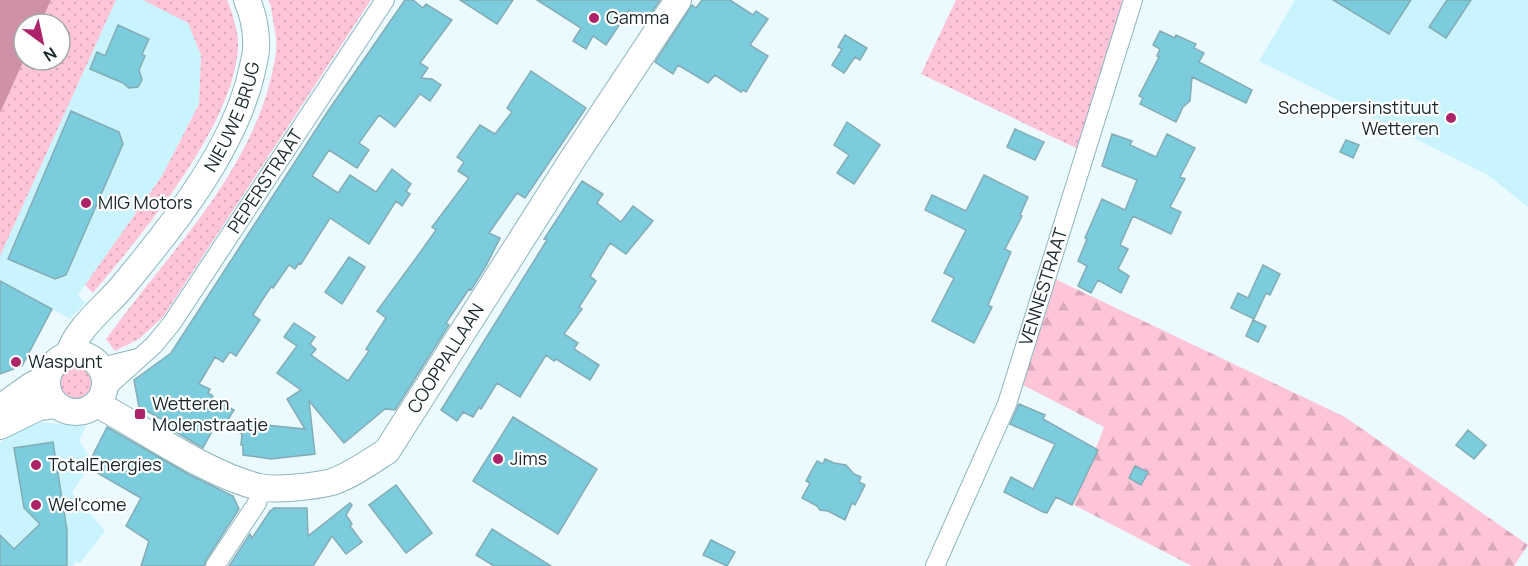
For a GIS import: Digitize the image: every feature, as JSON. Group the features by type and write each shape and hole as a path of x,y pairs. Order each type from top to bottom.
{"street":[{"name":"NIEUWE BRUG","path":"0,408 31,386 47,378 54,363 68,355 72,342 80,330 106,305 149,254 228,138 247,94 256,49 252,11 247,0"},
{"name":"PEPERSTRAAT","path":"100,380 140,357 154,345 172,323 385,0"},
{"name":"COOPPALLAAN","path":"100,380 203,463 232,478 261,488 298,487 331,482 360,469 387,451 572,160 678,0"},
{"name":"VENNESTRAAT","path":"935,566 1007,404 1133,0"},
{"name":"NIEUWE BRUG","path":"100,380 92,351 93,330 106,305"},
{"path":"47,378 50,397 56,405 72,412 90,409 100,380 82,354 68,355"},
{"path":"0,426 39,407 56,405"},
{"path":"215,566 258,503 261,488"}],"shaded area":[{"path":"0,0 51,0 46,12 12,12 12,72 19,72 0,113"},
{"path":"116,0 143,0 188,23 201,55 199,104 162,176 78,295 84,302 106,305 85,303 70,319 0,281 0,256"},
{"name":"Scheppersinstituut Wetteren","path":"1295,0 1528,0 1528,207 1488,175 1259,61"},
{"path":"37,422 86,426 79,440 92,461 72,493 105,531 80,563 76,562 73,566 0,566 0,443 12,431"}],"green space":[{"path":"51,0 116,0 0,256 0,113 19,72 72,72 72,12 46,12"},
{"path":"143,0 227,0 237,30 238,49 232,80 220,112 203,145 136,241 93,293 85,285 162,176 199,104 201,55 188,23"},
{"path":"268,0 371,0 163,317 139,339 115,351 106,339 209,205 252,132 267,93 276,52 276,35"},
{"path":"956,0 1125,0 1078,149 921,74"},
{"path":"1053,278 1345,417 1528,545 1514,566 1192,566 1074,505 1104,427 1023,385"},
{"path":"75,367 87,372 92,384 87,396 75,401 63,396 58,384 63,372"}],"building":[{"path":"405,0 413,0 423,8 426,4 452,20 420,63 428,68 421,78 432,79 441,85 430,101 420,94 395,127 379,115 359,143 369,150 357,168 329,150 312,176 338,193 350,175 376,192 392,169 411,184 406,191 410,194 402,206 396,201 369,244 330,218 301,264 299,263 295,269 289,265 273,288 271,287 253,315 260,320 236,356 230,352 223,362 215,357 199,384 210,389 208,393 213,396 212,398 234,410 227,421 305,429 287,399 301,390 277,373 297,346 284,337 294,323 315,337 310,344 316,349 311,355 348,381 369,351 366,349 386,318 377,311 436,230 432,227 469,178 458,171 464,162 457,157 480,125 495,134 512,112 507,108 531,71 586,108 525,198 517,193 489,233 500,238 486,266 446,323 449,325 395,410 385,409 344,443 309,401 315,454 271,459 243,455 242,434 218,420 203,448 174,431 176,427 139,407 134,380 171,353 328,111"},
{"path":"460,0 513,0 497,24"},
{"name":"Gamma","path":"537,0 660,0 646,21 629,10 606,45 593,36 586,49 573,41 581,28"},
{"path":"702,0 730,0 753,15 756,11 768,19 750,45 768,56 746,92 743,90 741,92 715,75 708,83 678,65 673,74 655,62 692,5 696,8"},
{"path":"1333,0 1411,0 1389,34"},
{"path":"1447,0 1471,0 1446,38 1429,27"},
{"path":"118,25 149,39 142,54 145,56 139,70 142,80 138,87 129,88 123,83 90,69 97,52 105,56"},
{"path":"1160,31 1196,44 1194,48 1204,53 1199,62 1252,90 1246,103 1192,77 1190,101 1183,107 1176,122 1140,104 1143,98 1139,96 1159,57 1157,56 1160,49 1153,45"},
{"path":"845,35 867,48 860,60 855,57 844,73 832,65 842,49 838,47"},
{"path":"71,111 119,132 123,144 66,275 55,279 8,259"},
{"path":"847,122 880,145 854,184 837,173 849,155 834,145"},
{"path":"1015,129 1044,142 1035,160 1007,147"},
{"path":"1112,134 1132,141 1130,145 1156,157 1167,134 1195,148 1180,177 1185,179 1170,207 1181,212 1171,234 1133,216 1120,245 1128,249 1118,269 1129,276 1121,293 1098,280 1091,293 1078,286 1087,266 1078,261 1087,239 1085,238 1102,199 1125,210 1137,180 1102,166"},
{"path":"1346,140 1359,145 1353,158 1340,152"},
{"path":"984,175 1028,197 1020,215 1022,216 1005,249 1011,252 988,305 992,307 974,343 932,321 954,278 944,273 966,230 925,210 932,195 966,211"},
{"path":"582,181 603,194 597,203 621,222 633,206 653,221 626,254 610,243 590,276 596,281 579,307 582,309 564,334 578,343 574,349 599,365 590,380 546,355 520,397 497,383 481,409 479,407 473,417 463,412 457,421 441,410 547,240 544,239"},
{"path":"349,257 365,267 342,304 325,292"},
{"path":"1263,265 1280,274 1270,295 1266,293 1254,319 1231,308 1238,293 1248,298"},
{"path":"0,281 52,309 22,366 0,374"},
{"path":"1253,320 1266,326 1258,342 1246,336"},
{"path":"1019,404 1045,415 1043,419 1098,450 1072,505 1056,497 1047,513 1004,492 1011,477 1033,489 1055,444 1010,424"},
{"path":"513,417 597,469 558,534 473,481"},
{"path":"107,427 190,475 233,496 239,509 204,566 141,566 149,541 126,526 141,498 87,467"},
{"path":"1468,430 1486,445 1474,459 1456,445"},
{"path":"53,442 67,530 67,566 0,566 0,535 14,549 40,524 24,508 14,448"},
{"path":"825,459 846,465 854,474 861,477 859,482 865,485 855,505 852,503 845,520 828,511 820,510 802,498 810,483 806,481 817,461 823,464"},
{"path":"1135,466 1148,472 1141,485 1129,478"},
{"path":"396,485 432,533 406,553 369,505"},
{"path":"350,503 352,505 346,515 352,524 350,526 362,542 346,554 332,536 313,566 229,566 250,534 252,538 274,508 307,508 308,536"},
{"path":"492,529 551,566 494,566 476,555"},
{"path":"711,540 735,552 727,566 703,555"}],"place":[{"name":"Gamma","path":"594,18"},
{"name":"Scheppersinstituut Wetteren","path":"1451,118"},
{"name":"MIG Motors","path":"86,203"},
{"name":"Waspunt","path":"16,362"},
{"name":"Wetteren Molenstraatje","path":"140,414"},
{"name":"Jims","path":"498,459"},
{"name":"TotalEnergies","path":"36,465"},
{"name":"Wel'come","path":"36,505"}]}
